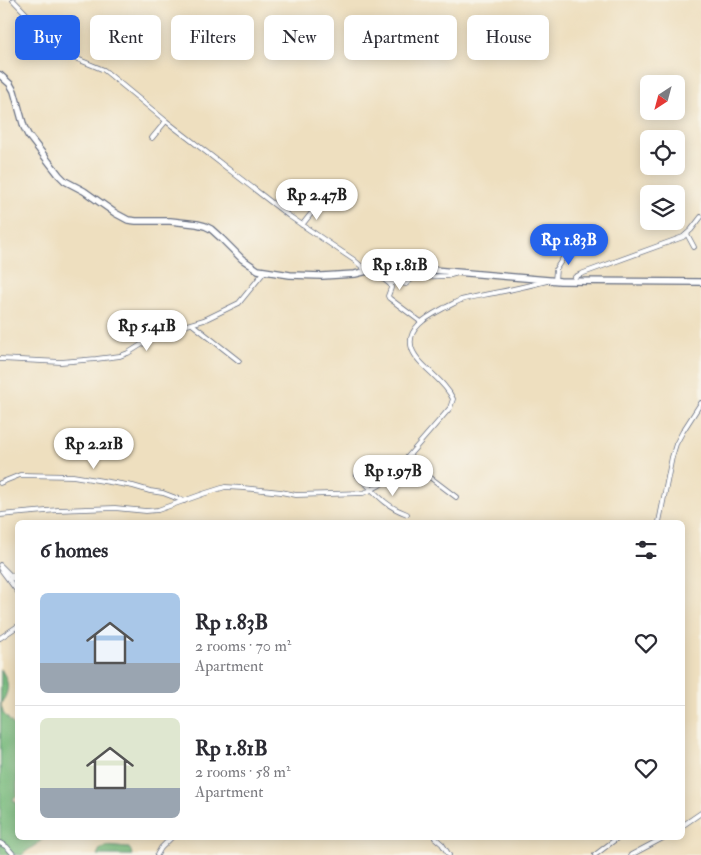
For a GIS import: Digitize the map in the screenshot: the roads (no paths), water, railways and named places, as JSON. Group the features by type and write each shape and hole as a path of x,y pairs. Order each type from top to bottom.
{"street":[{"path":"12,0 64,53 104,70 166,121 302,225 390,284"},
{"path":"0,75 10,84 14,91 28,135 65,181 128,220 170,220 205,226 249,265 258,270 290,275 322,276 355,274 388,266 553,280 701,282"},
{"path":"152,138 166,121"},
{"path":"302,225 318,205"},
{"path":"574,281 575,277 581,274 683,237 701,217"},
{"path":"687,234 694,246"},
{"path":"553,280 556,269 570,246"},
{"path":"0,359 61,362 120,356 160,333 204,320 239,303 265,271"},
{"path":"390,284 396,282 406,284 414,277 447,276 460,272"},
{"path":"0,515 115,508 146,511 164,508 225,487 305,496 355,494 373,489 380,485 406,459 450,408 453,399 441,381 413,352 410,341 421,322 459,300 553,280"},
{"path":"390,284 388,297 421,322"},
{"path":"192,324 239,361"},
{"path":"658,520 676,444 682,431 701,403"},
{"path":"406,459 456,497"},
{"path":"357,475 382,500 396,510 407,514"},
{"path":"0,483 20,476 73,476 133,486 163,493 184,501"},
{"path":"0,567 15,581"},
{"path":"0,567 15,588"},
{"path":"11,578 15,574"},
{"path":"0,638 15,628"},
{"path":"685,824 701,813"},
{"path":"157,855 169,840"},
{"path":"437,840 449,855"},
{"path":"595,855 614,840"},
{"path":"631,855 659,840"},
{"path":"0,843 7,847 14,855"}]}
